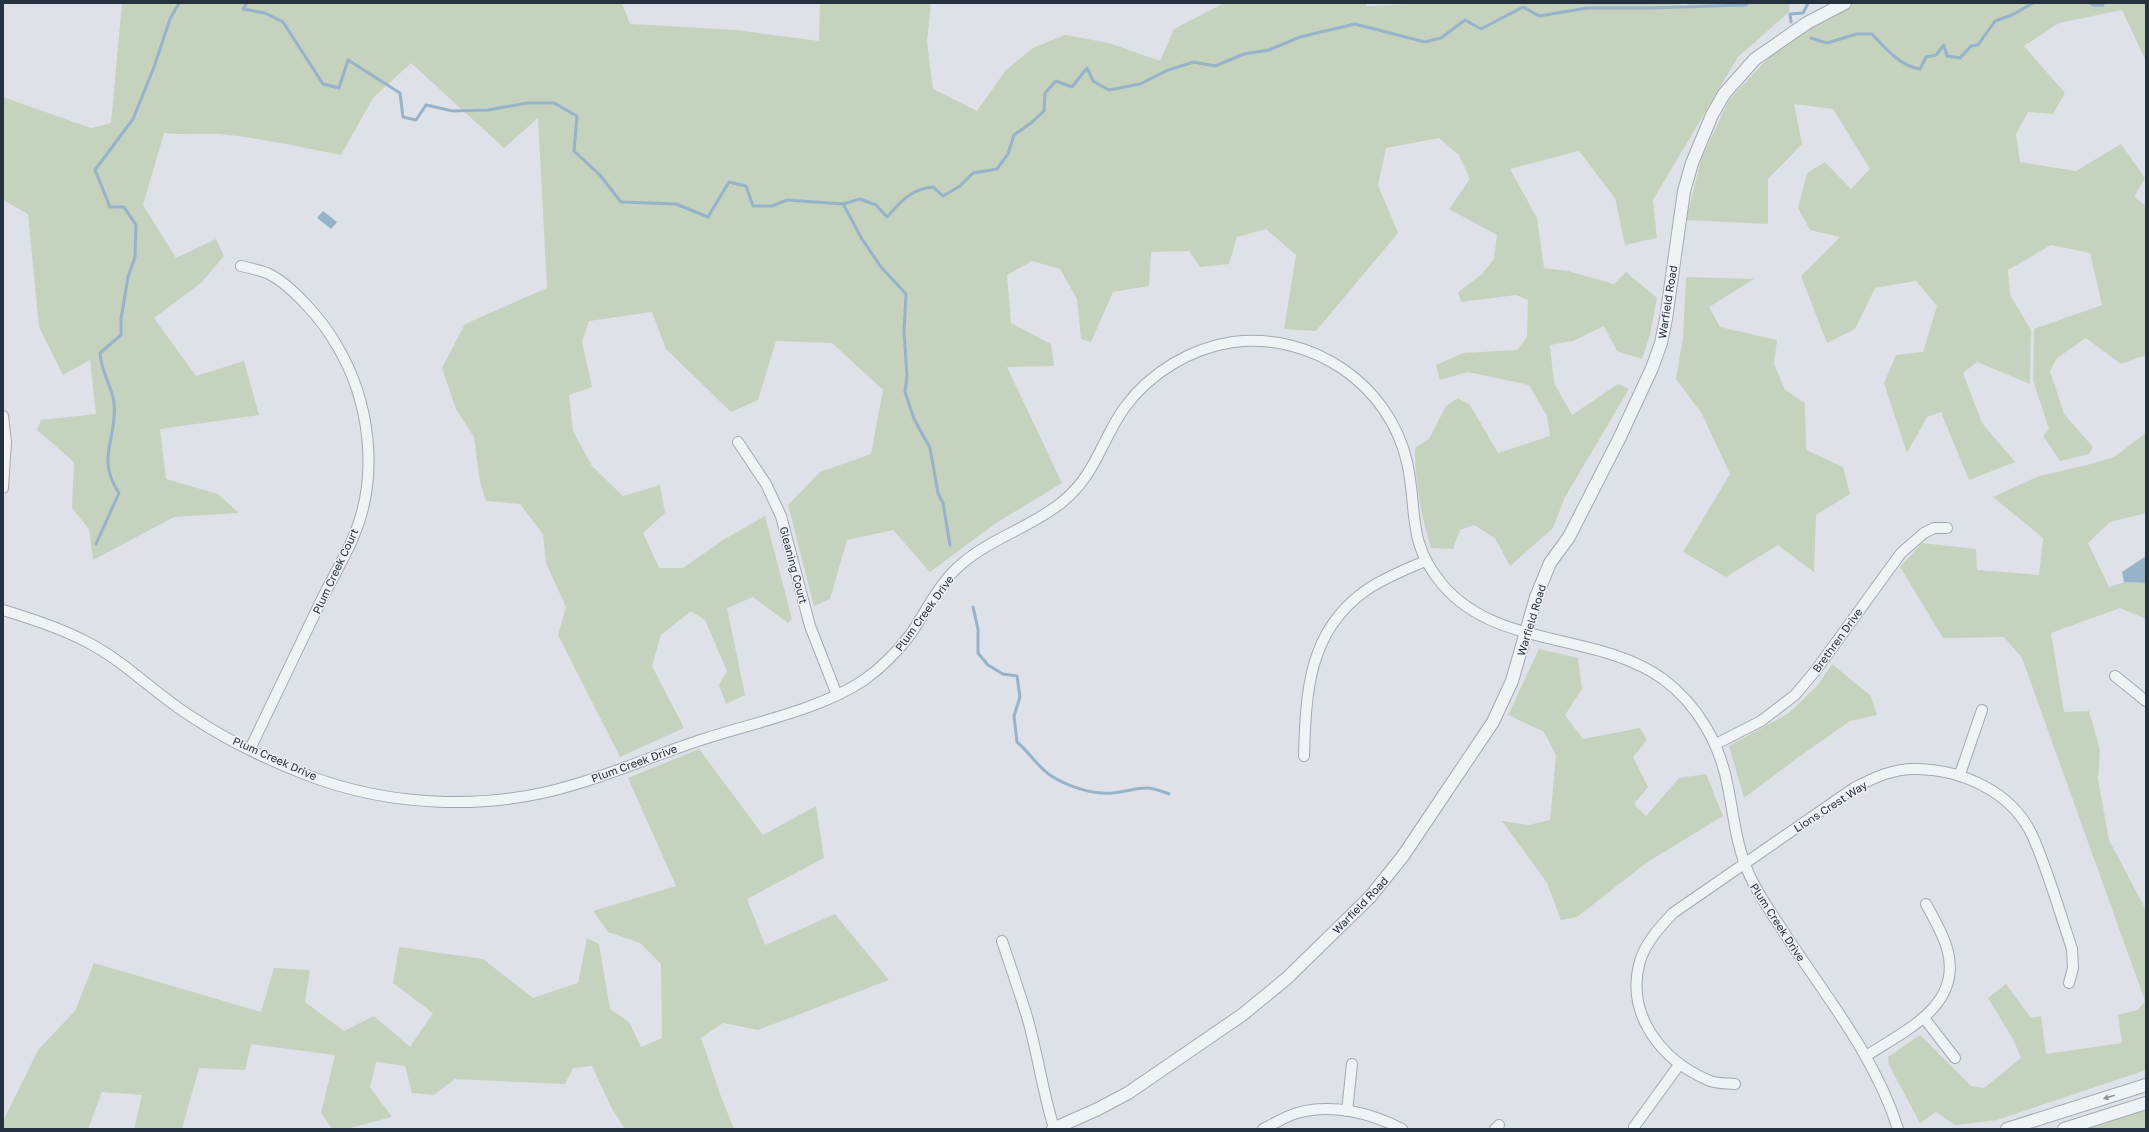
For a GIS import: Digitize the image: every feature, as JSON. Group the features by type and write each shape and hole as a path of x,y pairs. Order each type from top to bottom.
{"street":[{"name":"Warfield Road","path":"1054,1129 1098,1109 1128,1093 1242,1014 1286,979 1370,898 1403,856 1493,722 1512,681 1536,597 1550,563 1568,537 1617,443 1658,352 1666,319 1684,191 1692,163 1712,115 1724,94 1755,59 1807,23 1846,3"},
{"name":"Plum Creek Court","path":"241,266 266,273 277,278 312,311 331,335 347,361 358,390 366,420 368,453 365,495 354,537 250,749"},
{"name":"Plum Creek Drive","path":"3,610 56,628 90,644 123,664 189,716 250,749 310,776 368,793 432,802 494,801 535,795 576,784 673,748 820,702 837,695 865,679 892,657 910,634 941,585 959,566 987,544 1040,519 1070,496 1096,463 1124,409 1148,382 1163,369 1200,350 1228,343 1276,342 1297,346 1324,357 1348,372 1377,399 1394,426 1407,461 1414,527 1424,561 1445,588 1467,609 1493,622 1615,654 1651,671 1671,684 1689,702 1704,722 1716,744 1727,781 1737,845 1752,883 1866,1056 1888,1098 1898,1129"},
{"path":"3,416 6,442 3,488"},
{"name":"Gleaning Court","path":"738,442 766,484 781,516 810,626 837,695"},
{"name":"Brethren Drive","path":"1716,744 1761,720 1794,695 1816,670 1901,553 1924,533 1934,528 1947,528"},
{"path":"1304,756 1308,684 1316,657 1327,633 1344,609 1365,592 1383,580 1424,561"},
{"path":"2115,676 2146,701"},
{"path":"1960,774 1982,710"},
{"name":"Lions Crest Way","path":"1735,1084 1709,1081 1679,1065 1655,1041 1647,1028 1640,1010 1638,975 1641,960 1654,933 1673,913 1854,788 1873,778 1894,772 1916,769 1960,774 1985,786 2004,799 2020,816 2033,836 2072,949 2073,968 2069,984"},
{"path":"1866,1056 1924,1018 1933,1010 1943,996 1951,970 1945,941 1926,904"},
{"path":"1002,941 1028,1020 1037,1056 1044,1097 1054,1129"},
{"path":"1924,1018 1955,1058"},
{"path":"1347,1111 1352,1064"},
{"path":"1634,1127 1679,1065"},
{"path":"2007,1129 2146,1085"},
{"path":"2064,1129 2146,1103"},
{"path":"1264,1129 1297,1113 1333,1109 1367,1114 1402,1129"}],"green space":[{"path":"122,3 622,3 630,24 736,30 819,41 820,3 931,3 927,42 933,89 977,111 1006,70 1033,48 1065,35 1109,43 1160,61 1174,29 1224,3 1366,3 1367,6 1428,3 1664,3 1685,5 1694,3 1790,3 1789,12 1738,57 1653,200 1657,238 1625,245 1615,198 1579,151 1510,169 1537,218 1544,268 1568,271 1614,284 1626,272 1657,298 1650,335 1642,359 1617,351 1604,326 1573,341 1550,345 1554,383 1572,415 1618,384 1629,389 1565,497 1553,528 1510,566 1495,538 1474,525 1460,530 1453,549 1431,548 1419,499 1415,448 1429,439 1446,406 1458,398 1470,405 1498,453 1550,436 1547,416 1529,385 1468,372 1440,380 1436,365 1463,353 1517,350 1527,337 1528,300 1516,295 1461,302 1458,292 1482,274 1494,259 1497,235 1449,209 1470,179 1459,155 1439,138 1386,148 1378,185 1398,233 1316,331 1284,329 1296,255 1266,229 1237,237 1229,264 1200,267 1189,251 1151,252 1149,286 1113,292 1091,342 1081,339 1077,299 1060,269 1032,261 1007,275 1011,323 1051,344 1054,366 1007,367 1062,483 996,523 930,572 893,530 847,540 830,599 814,606 788,505 820,472 871,454 883,390 832,343 776,341 758,400 731,412 666,349 652,312 589,321 582,342 592,387 569,395 573,431 592,466 623,496 660,485 665,513 643,533 659,568 683,568 723,540 765,516 792,619 788,623 753,597 727,608 745,695 726,704 719,685 727,671 705,620 691,611 661,635 652,666 684,728 620,757 558,635 566,607 546,563 543,534 520,504 486,501 480,482 474,437 456,409 442,368 465,324 547,288 538,118 504,148 411,63 373,98 341,155 280,143 219,134 164,133 143,205 176,258 216,239 224,256 202,282 154,318 196,376 244,361 259,415 160,429 166,479 218,494 239,513 174,517 93,560 89,529 72,508 74,462 37,430 41,420 96,414 90,360 63,375 39,327 28,214 3,200 3,97 91,128 111,123"},
{"path":"1846,3 2146,3 2146,61 2122,10 2059,23 2024,46 2065,93 2053,114 2028,112 2016,134 2020,162 2076,171 2121,144 2145,178 2134,197 2146,206 2146,355 2121,364 2086,338 2057,358 2050,371 2064,414 2093,447 2089,454 2060,461 2043,436 2049,429 2033,380 2034,329 2102,305 2090,253 2051,245 2008,270 2010,295 2031,330 2030,384 1977,362 1963,373 1982,423 2015,462 1969,480 1941,412 1927,417 1907,453 1884,383 1896,355 1923,352 1937,306 1916,281 1875,288 1855,329 1827,343 1801,276 1840,237 1810,230 1798,208 1807,173 1825,162 1851,189 1870,169 1833,109 1794,104 1802,144 1768,179 1768,224 1686,220 1701,159 1729,100 1772,54"},
{"path":"1686,277 1754,279 1709,307 1720,327 1777,340 1774,364 1785,390 1805,403 1806,450 1843,467 1850,494 1816,515 1814,572 1778,545 1726,577 1683,552 1730,474 1702,414 1676,379 1683,337"},
{"path":"2146,433 2146,513 2110,522 2088,543 2109,587 2124,582 2146,583 2146,619 2120,608 2051,633 2064,712 2089,711 2100,750 2098,779 2109,840 2146,910 2146,1070 1997,1120 1955,1125 1936,1112 1920,1123 1889,1065 1888,1057 1920,1035 1971,1086 1984,1088 2021,1058 2013,1039 1988,998 2006,984 2031,1018 2041,1016 2046,1054 2122,1043 2118,1015 2138,1010 2145,1001 2022,658 2004,637 1943,638 1900,567 1922,543 1976,549 1977,570 2039,575 2043,538 1993,497 2039,476 2114,457"},
{"path":"1539,649 1578,658 1582,689 1565,715 1583,739 1640,728 1647,740 1633,757 1648,787 1634,804 1646,816 1679,778 1706,774 1723,816 1646,863 1577,917 1561,920 1547,883 1502,821 1529,825 1550,820 1556,755 1544,732 1508,715"},
{"path":"1832,664 1871,696 1877,715 1850,721 1744,798 1729,746 1789,713 1817,686"},
{"path":"699,749 763,835 816,806 824,858 747,899 765,945 835,914 889,980 758,1030 723,1023 701,1038 720,1094 734,1129 625,1129 612,1109 592,1066 573,1068 565,1084 455,1079 434,1095 412,1093 405,1066 376,1062 370,1087 392,1117 346,1129 332,1129 321,1113 335,1055 251,1044 245,1070 199,1068 182,1129 134,1129 142,1095 102,1092 88,1129 3,1129 3,1121 38,1050 75,1011 94,963 261,1012 274,968 310,970 305,1002 344,1031 374,1016 410,1047 433,1013 393,983 399,947 483,959 533,998 578,983 587,938 599,944 610,1009 629,1022 641,1047 662,1038 661,964 640,943 608,932 593,911 676,886 628,778"},
{"path":"2144,1103 2146,1129 2064,1129"}],"water":[{"path":"323,211 337,222 331,229 317,218"},
{"path":"2146,556 2146,583 2124,582 2122,572"}],"waterway":[{"path":"96,544 119,493 112,481 108,458 113,427 114,403 102,366 100,353 121,335 121,319 128,277 135,257 136,225 124,207 110,207 95,170 133,119 154,67 170,19 179,3"},
{"path":"247,3 243,9 265,13 283,22 323,84 339,88 348,60 400,93 403,117 416,120 426,105 453,111 488,110 527,103 554,103 577,116 574,151 600,175 621,202 676,204 708,217 729,182 746,186 753,206 772,206 787,200 843,204 860,199 876,205 887,217 902,201 918,190 933,187 943,196 960,186 973,173 997,169 1008,154 1014,135 1031,123 1044,111 1045,93 1056,81 1072,87 1087,68 1093,81 1109,90 1140,84 1168,70 1194,62 1215,66 1244,54 1269,50 1300,37 1355,24 1425,42 1441,38 1465,20 1481,29 1523,7 1539,16 1587,8 1650,8 1746,5 1748,3"},
{"path":"1791,22 1790,14 1803,13 1808,3"},
{"path":"1811,38 1827,43 1857,34 1872,34 1893,56 1906,64 1920,69 1926,57 1936,55 1944,45 1947,56 1960,58 1971,46 1978,45 1995,21 2012,15 2033,3"},
{"path":"2091,3 2093,5 2103,5 2103,3"},
{"path":"843,204 862,239 881,267 906,294 904,332 907,376 905,392 914,419 930,448 938,493 943,503 950,545"},
{"path":"973,607 978,629 978,653 988,665 1003,674 1017,676 1020,697 1014,716 1017,742 1042,768 1050,775 1064,783 1097,793 1113,793 1146,788 1169,794"}]}
